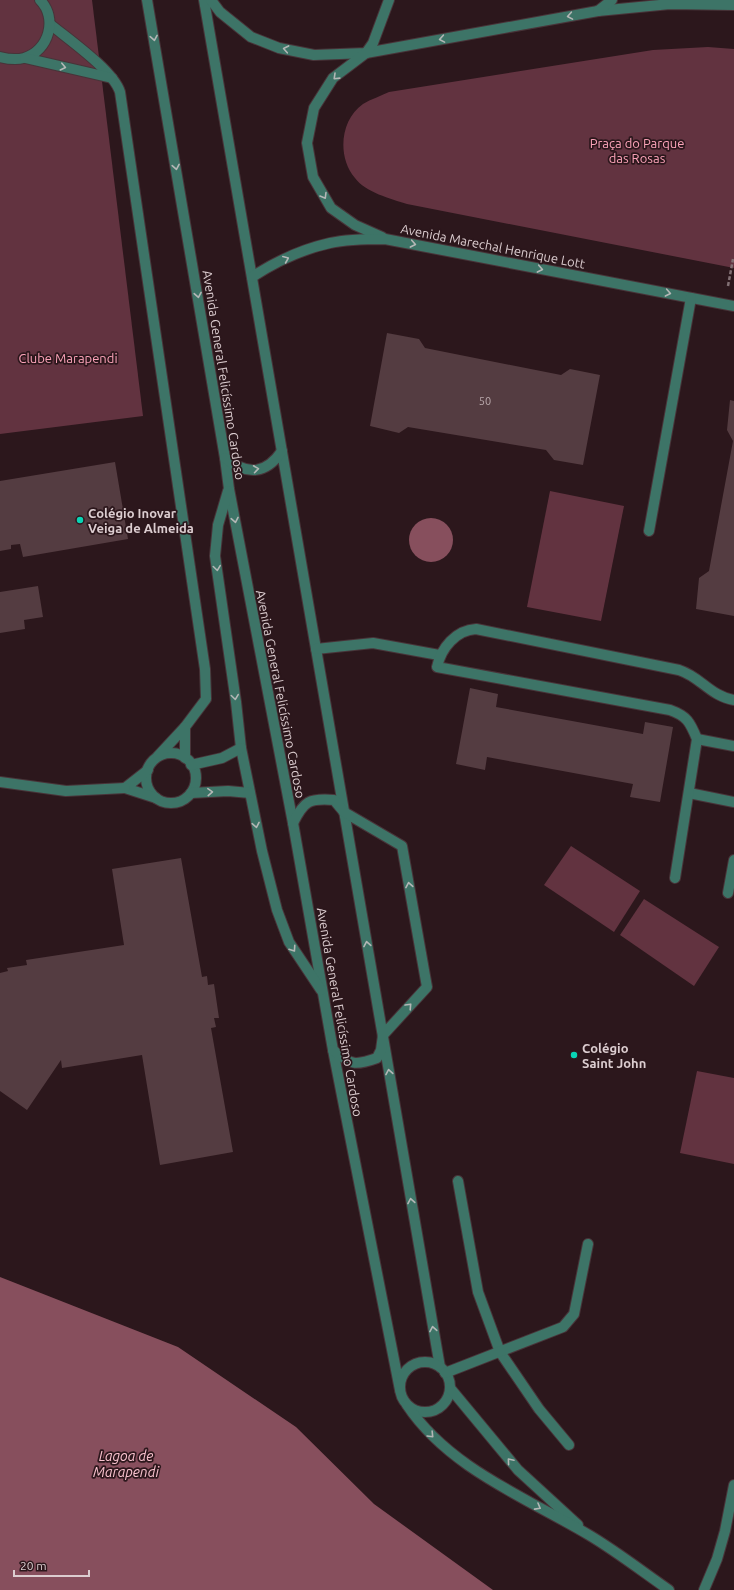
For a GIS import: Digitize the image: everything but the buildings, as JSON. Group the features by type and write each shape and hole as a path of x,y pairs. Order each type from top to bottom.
{"street":[{"path":"40,0 48,13"},
{"path":"25,58 35,53 43,45 48,35 50,24 45,0"},
{"name":"Avenida General Felicíssimo Cardoso","path":"147,0 229,489 293,823 333,1050 400,1390"},
{"path":"204,0 383,1035 443,1370 449,1380 450,1388 448,1396 444,1404 437,1409 430,1412 422,1412 413,1410 407,1405"},
{"path":"211,0 220,12 251,37 279,48 314,55 366,53 598,11 670,4 701,3 734,5"},
{"path":"385,239 356,225 331,208 313,177 307,143 314,108 333,78 366,53 377,33 389,0"},
{"path":"598,11 612,0"},
{"path":"50,24 101,66 118,86 120,92 205,669 206,699 185,727 151,763 148,770 146,778 147,785 156,798"},
{"path":"0,57 14,59 25,58 112,78"},
{"name":"Avenida Marechal Henrique Lott","path":"252,277 270,266 305,251 331,243 353,240 385,239 729,305"},
{"path":"649,531 691,298"},
{"path":"225,458 236,467 249,470 262,468 274,462 282,450"},
{"path":"229,489 218,525 215,556 236,702 241,748 262,851 277,910 289,942 323,993"},
{"path":"675,878 697,739 687,719 682,714 670,710 437,667 439,656 462,632 476,629 679,670 694,676 719,696 734,700"},
{"path":"316,649 373,643 439,656"},
{"path":"0,782 66,792 124,788 171,803 178,802 191,793 195,785 196,776 188,761 185,727"},
{"path":"697,739 734,746"},
{"path":"157,758 165,754 173,753 188,761 222,758 241,748"},
{"path":"124,788 148,770"},
{"path":"191,793 228,791 250,793"},
{"path":"689,794 734,802"},
{"path":"293,823 301,807 317,799 334,800 344,812 402,846 427,987 383,1035 381,1050 377,1058 357,1063 346,1061 333,1050"},
{"path":"728,893 734,860"},
{"path":"458,1181 478,1292 500,1352 539,1409 569,1445"},
{"path":"588,1244 574,1314 563,1327 500,1352 443,1370 432,1363 424,1362 416,1364 403,1374 400,1382 400,1390 402,1398 416,1419 440,1444 494,1483 590,1536 669,1590"},
{"path":"450,1388 518,1470 590,1536"},
{"path":"704,1590 717,1559 734,1485"}],"path":[{"path":"729,305 733,259"}],"green space":[{"name":"Clube Marapendi","path":"0,0 92,0 143,416 0,434"},
{"name":"Praça do Parque das Rosas","path":"708,47 734,49 734,268 407,204 372,191 359,183 349,169 345,160 344,139 346,129 355,111 363,104 389,92 653,50"},
{"path":"550,491 624,506 601,621 527,607"},
{"path":"571,846 640,891 614,932 544,885"},
{"path":"644,899 719,947 694,986 620,935"},
{"path":"697,1071 734,1078 734,1164 680,1153"}],"water":[{"path":"427,518 435,518 447,524 453,536 453,544 447,556 435,562 427,562 415,556 409,544 409,536 415,524"},
{"name":"Lagoa de Marapendi","path":"0,1277 178,1347 296,1427 374,1504 493,1590 0,1590"}],"place":[{"name":"Colégio Inovar Veiga de Almeida","path":"80,520"},
{"name":"Colégio Saint John","path":"574,1055"}]}
